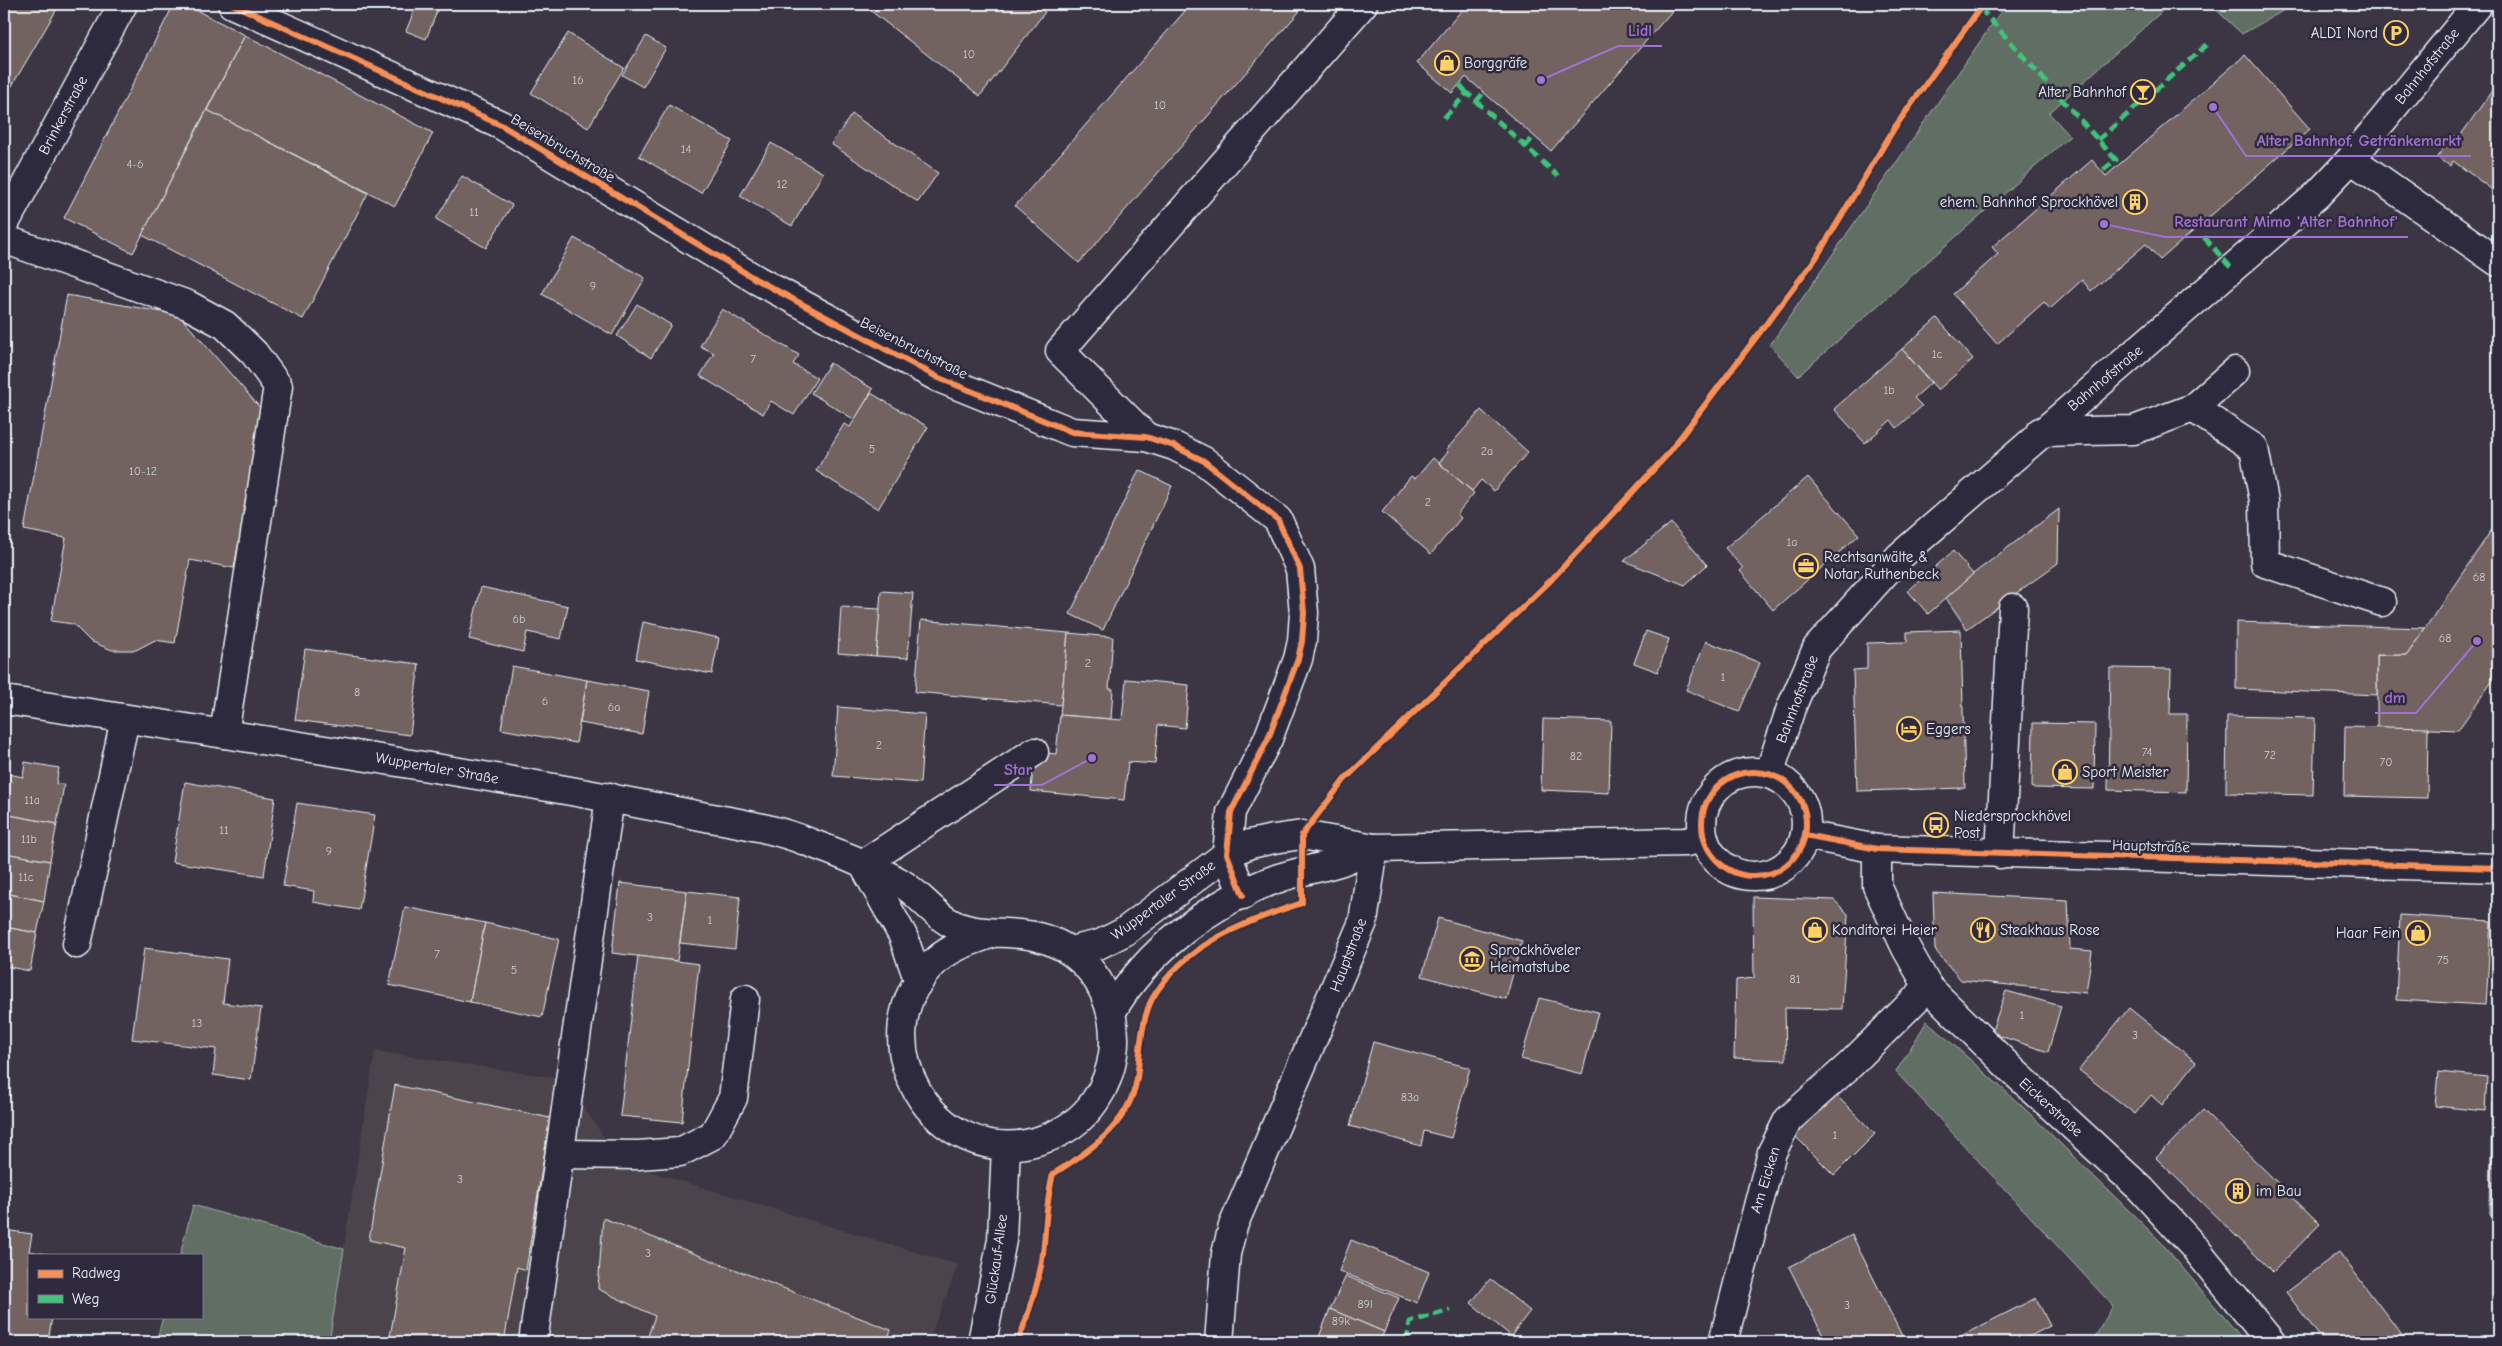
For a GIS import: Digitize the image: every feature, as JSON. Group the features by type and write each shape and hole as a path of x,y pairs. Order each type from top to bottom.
{"street":[{"name":"Brinkerstraße","path":"4,225 123,4"},
{"name":"Beisenbruchstraße","path":"232,4 501,124 757,280 940,378 1072,432 1146,437 1174,446 1204,461 1278,520 1300,569 1304,613 1298,659 1268,740 1232,812 1227,854"},
{"path":"1146,437 1060,351 1363,4"},
{"name":"Bahnhofstraße","path":"1769,774 1791,708 1817,648 1900,556 2040,432 2233,270 2317,195 2351,159 2478,4"},
{"path":"2351,159 2498,262"},
{"path":"4,239 188,305 225,325 254,353 278,386 224,734"},
{"path":"2040,432 2134,430 2194,408 2235,371"},
{"path":"2194,408 2254,448 2264,500 2265,563 2382,602"},
{"path":"2000,854 2013,608"},
{"name":"Wuppertaler Straße","path":"4,700 224,734 610,798 763,828 801,839 863,864 905,885 950,923 990,934"},
{"path":"77,944 125,718"},
{"path":"919,982 903,936 863,864 1034,752"},
{"path":"1745,772 1769,774 1786,784 1799,798 1806,822 1805,835 1800,850 1790,862 1778,870 1763,875 1748,876 1721,864 1710,852 1704,838 1703,814 1707,802 1722,782 1745,772"},
{"path":"533,1342 610,798"},
{"name":"Wuppertaler Straße","path":"1070,951 1100,944 1124,932 1227,854 1250,844 1302,835 1374,848"},
{"name":"Hauptstraße","path":"1805,835 1877,849 2498,868"},
{"path":"1112,1011 1126,986 1144,966 1170,942 1205,917 1243,895 1278,879 1342,861 1374,848 1686,842 1704,838"},
{"name":"Hauptstraße","path":"1219,1342 1226,1254 1233,1226 1363,922 1374,848"},
{"name":"Eickerstraße","path":"1877,849 1876,886 1906,948 1928,987 2012,1072 2141,1189 2195,1248 2271,1342"},
{"name":"Wuppertaler Straße","path":"1227,854 1243,895"},
{"path":"1011,932 1041,937 1070,951 1088,968 1103,988 1112,1011 1116,1036 1113,1060 1106,1084 1092,1105 1076,1123 1054,1136 1031,1144 1006,1146 979,1141 953,1130 931,1112 914,1090 905,1063 902,1035 907,1008 919,982 935,962 956,946 990,934 1011,932"},
{"name":"Am Eicken","path":"1723,1342 1772,1152 1788,1120 1850,1065 1928,987"},
{"path":"560,1154 638,1155 680,1152 713,1135 733,1098 745,999"},
{"name":"Glückauf-Allee","path":"982,1342 1002,1240 1006,1146"}],"shaded area":[{"path":"375,1051 564,1079 622,1163 958,1265 928,1342 329,1342"}],"green space":[{"path":"2006,4 2170,4 2049,113 2070,136 1798,376 1770,345"},
{"path":"2210,4 2295,4 2242,34"},
{"path":"1927,1021 2023,1107 2160,1241 2245,1342 2092,1342 2113,1306 1896,1072"},
{"path":"193,1205 344,1249 329,1342 156,1342 163,1318 202,1318 202,1254 180,1254"}],"building":[{"path":"4,4 49,4 57,9 10,89 4,86"},
{"path":"174,4 184,4 245,35 133,253 64,218"},
{"path":"417,4 440,4 426,39 406,31"},
{"path":"862,4 1035,4 1045,12 980,96"},
{"path":"1191,4 1306,4 1079,263 1015,206"},
{"path":"1467,4 1678,4 1551,151 1466,77 1452,93 1417,63"},
{"path":"568,33 624,68 588,128 531,93"},
{"path":"245,35 433,133 395,206 207,110"},
{"path":"646,36 666,48 643,87 622,75"},
{"name":"ehem. Bahnhof Sprockhövel","path":"2245,55 2310,129 2160,260 2146,244 2091,291 2082,280 2050,309 2044,302 1997,344 1953,294 1998,254 1992,247 2092,160 2106,176"},
{"path":"2498,82 2498,194 2453,161 2450,166 2437,157 2453,135 2458,139"},
{"path":"669,105 732,141 701,193 639,156"},
{"path":"207,110 368,193 303,319 142,235"},
{"path":"852,114 938,173 918,202 831,144"},
{"path":"771,143 823,173 792,226 740,196"},
{"path":"462,176 512,205 486,248 436,219"},
{"path":"574,238 645,278 612,335 542,294"},
{"path":"67,295 179,315 263,411 234,568 190,560 175,643 155,640 136,650 112,650 90,641 73,624 51,621 66,538 24,530"},
{"path":"637,304 671,325 651,358 617,336"},
{"path":"722,309 799,355 793,364 817,378 794,415 771,401 763,414 700,376 714,353 700,346"},
{"path":"1937,318 1973,359 1938,390 1902,349"},
{"path":"1902,349 1931,383 1914,398 1922,406 1897,428 1891,420 1865,443 1834,409"},
{"path":"830,363 873,389 855,420 811,393"},
{"path":"871,393 928,427 878,509 816,471 844,424 850,427"},
{"path":"1481,410 1528,452 1494,491 1481,480 1472,491 1439,463 1448,452 1446,450"},
{"path":"1433,458 1474,493 1457,514 1461,518 1431,554 1382,512 1411,476 1415,479"},
{"path":"1139,470 1172,486 1103,630 1070,614"},
{"path":"1808,477 1859,535 1773,610 1740,571 1743,568 1725,548"},
{"path":"2059,509 2058,563 1967,629 1946,598 1973,574"},
{"path":"1671,523 1707,565 1685,585 1624,561"},
{"path":"2495,525 2498,527 2498,673 2458,730 2377,727 2377,655 2407,655"},
{"path":"1953,551 1973,574 1928,614 1908,591"},
{"path":"481,587 568,606 561,639 527,632 523,652 469,639"},
{"path":"881,591 913,593 908,658 876,656"},
{"path":"841,607 880,609 876,656 838,653"},
{"path":"921,620 1068,633 1061,705 915,692"},
{"path":"643,622 719,638 712,674 636,659"},
{"path":"2236,622 2425,628 2407,655 2377,655 2377,695 2236,689"},
{"name":"Eggers","path":"1961,630 1965,788 1857,791 1853,670 1867,669 1867,643 1907,642 1907,632"},
{"path":"1646,631 1669,639 1658,672 1634,663"},
{"path":"1068,633 1113,637 1109,689 1113,689 1111,719 1060,715"},
{"path":"1706,641 1760,663 1739,712 1686,690"},
{"path":"305,649 419,664 410,735 295,720"},
{"path":"512,666 587,680 576,743 501,729"},
{"path":"2110,668 2171,669 2170,714 2187,714 2186,792 2108,790"},
{"path":"1126,679 1189,685 1185,728 1158,725 1155,764 1128,762 1124,800 1031,791 1034,752 1056,754 1060,715 1122,720"},
{"path":"587,680 649,691 642,734 580,723"},
{"path":"838,707 925,714 920,783 833,776"},
{"path":"2227,716 2315,718 2313,795 2226,793"},
{"path":"1543,719 1611,721 1609,793 1541,790"},
{"path":"2033,723 2095,724 2094,789 2032,788"},
{"path":"2345,726 2428,728 2427,798 2344,796"},
{"path":"25,762 59,768 56,784 64,785 57,824 4,814 4,773 23,777"},
{"path":"185,782 275,798 264,876 172,862"},
{"path":"297,803 375,815 359,910 313,902 314,891 283,886"},
{"path":"4,814 57,824 50,861 4,853"},
{"path":"4,853 50,861 44,901 4,893"},
{"path":"620,883 687,891 677,961 612,953"},
{"path":"687,891 740,897 735,949 680,943"},
{"path":"4,893 44,901 37,933 4,927"},
{"path":"1933,893 2068,900 2070,949 2092,951 2086,993 1961,980 1935,950"},
{"path":"1753,897 1834,900 1848,914 1842,1009 1785,1008 1786,1060 1734,1058 1736,980 1754,978"},
{"path":"405,907 485,923 470,1002 389,985"},
{"path":"2400,915 2491,921 2486,1005 2396,1000"},
{"name":"Sprockhöveler Heimatstube","path":"1438,918 1522,941 1506,999 1422,976"},
{"path":"485,923 559,939 542,1017 470,1002"},
{"path":"4,927 37,933 30,971 4,966"},
{"path":"144,948 228,959 223,1003 261,1008 251,1080 213,1075 216,1049 132,1039"},
{"path":"638,956 699,964 682,1122 620,1116"},
{"path":"2006,991 2061,1006 2048,1052 1991,1033"},
{"path":"1539,998 1598,1012 1582,1074 1521,1059"},
{"path":"2129,1008 2196,1062 2162,1105 2151,1095 2135,1114 2079,1070"},
{"path":"1373,1042 1470,1068 1451,1138 1424,1131 1421,1146 1350,1126"},
{"path":"2438,1072 2487,1077 2485,1111 2435,1106"},
{"path":"395,1085 550,1118 526,1270 517,1267 504,1342 389,1342 406,1248 369,1240"},
{"path":"1836,1095 1875,1134 1834,1175 1795,1136"},
{"path":"2492,1103 2498,1103 2498,1220 2490,1215"},
{"name":"im Bau","path":"2203,1110 2320,1224 2273,1272 2156,1158"},
{"path":"603,1218 891,1330 886,1342 646,1342 655,1316 598,1289"},
{"path":"4,1230 32,1234 29,1251 47,1254 28,1254 28,1318 52,1318 48,1342 4,1342"},
{"path":"1852,1235 1905,1342 1826,1342 1789,1267"},
{"path":"1351,1240 1429,1272 1417,1303 1339,1271"},
{"path":"2339,1252 2407,1342 2324,1342 2286,1292"},
{"path":"1346,1276 1399,1298 1384,1332 1330,1309"},
{"path":"1490,1279 1530,1311 1511,1336 1471,1303"},
{"path":"2036,1298 2050,1326 2019,1342 1949,1342"},
{"path":"1330,1309 1384,1332 1379,1342 1317,1342"}],"marked path":[{"path":"1980,8 2116,160 2102,171"},
{"path":"2098,140 2209,43"},
{"path":"1459,84 1467,93"},
{"path":"1476,102 1484,92"},
{"path":"1444,118 1467,93 1558,176"},
{"path":"1525,147 1534,136"},
{"path":"2204,237 2233,270"},
{"path":"1407,1342 1410,1322 1450,1310"}],"cycle path":[{"path":"232,4 501,125 757,280 939,378 1072,432 1146,437 1174,446 1204,461 1278,520 1300,569 1304,613 1302,641 1298,659 1268,739 1231,812 1227,854 1243,895"},
{"path":"1018,1342 1039,1276 1053,1174 1096,1144 1120,1119 1129,1104 1135,1088 1146,1015 1152,999 1165,980 1198,950 1218,937 1259,918 1302,903 1302,835 1345,779 1551,580 1667,455 1816,258 1895,127 1983,4"},
{"path":"1754,772 1774,776 1791,787 1802,804 1806,824 1802,844 1791,861 1774,872 1754,876 1734,872 1717,861 1706,844 1702,824 1706,804 1717,787 1734,776 1754,772"},
{"path":"1805,835 1877,849 2498,868"}],"place":[{"name":"ALDI Nord","path":"2396,33"},
{"name":"Borggräfe","path":"1447,63"},
{"name":"Lidl","path":"1541,80"},
{"name":"Alter Bahnhof","path":"2143,92"},
{"name":"Alter Bahnhof, Getränkemarkt","path":"2213,107"},
{"name":"ehem. Bahnhof Sprockhövel","path":"2135,202"},
{"name":"Restaurant Mimo 'Alter Bahnhof'","path":"2104,224"},
{"name":"Rechtsanwälte & Notar Ruthenbeck","path":"1806,566"},
{"name":"dm","path":"2477,641"},
{"name":"Eggers","path":"1909,729"},
{"name":"Star","path":"1092,758"},
{"name":"Sport Meister","path":"2065,772"},
{"name":"Niedersprockhövel Post","path":"1936,825"},
{"name":"Konditorei Heier","path":"1815,930"},
{"name":"Steakhaus Rose","path":"1983,930"},
{"name":"Haar Fein","path":"2418,933"},
{"name":"Sprockhöveler Heimatstube","path":"1472,959"},
{"name":"im Bau","path":"2238,1191"}]}
